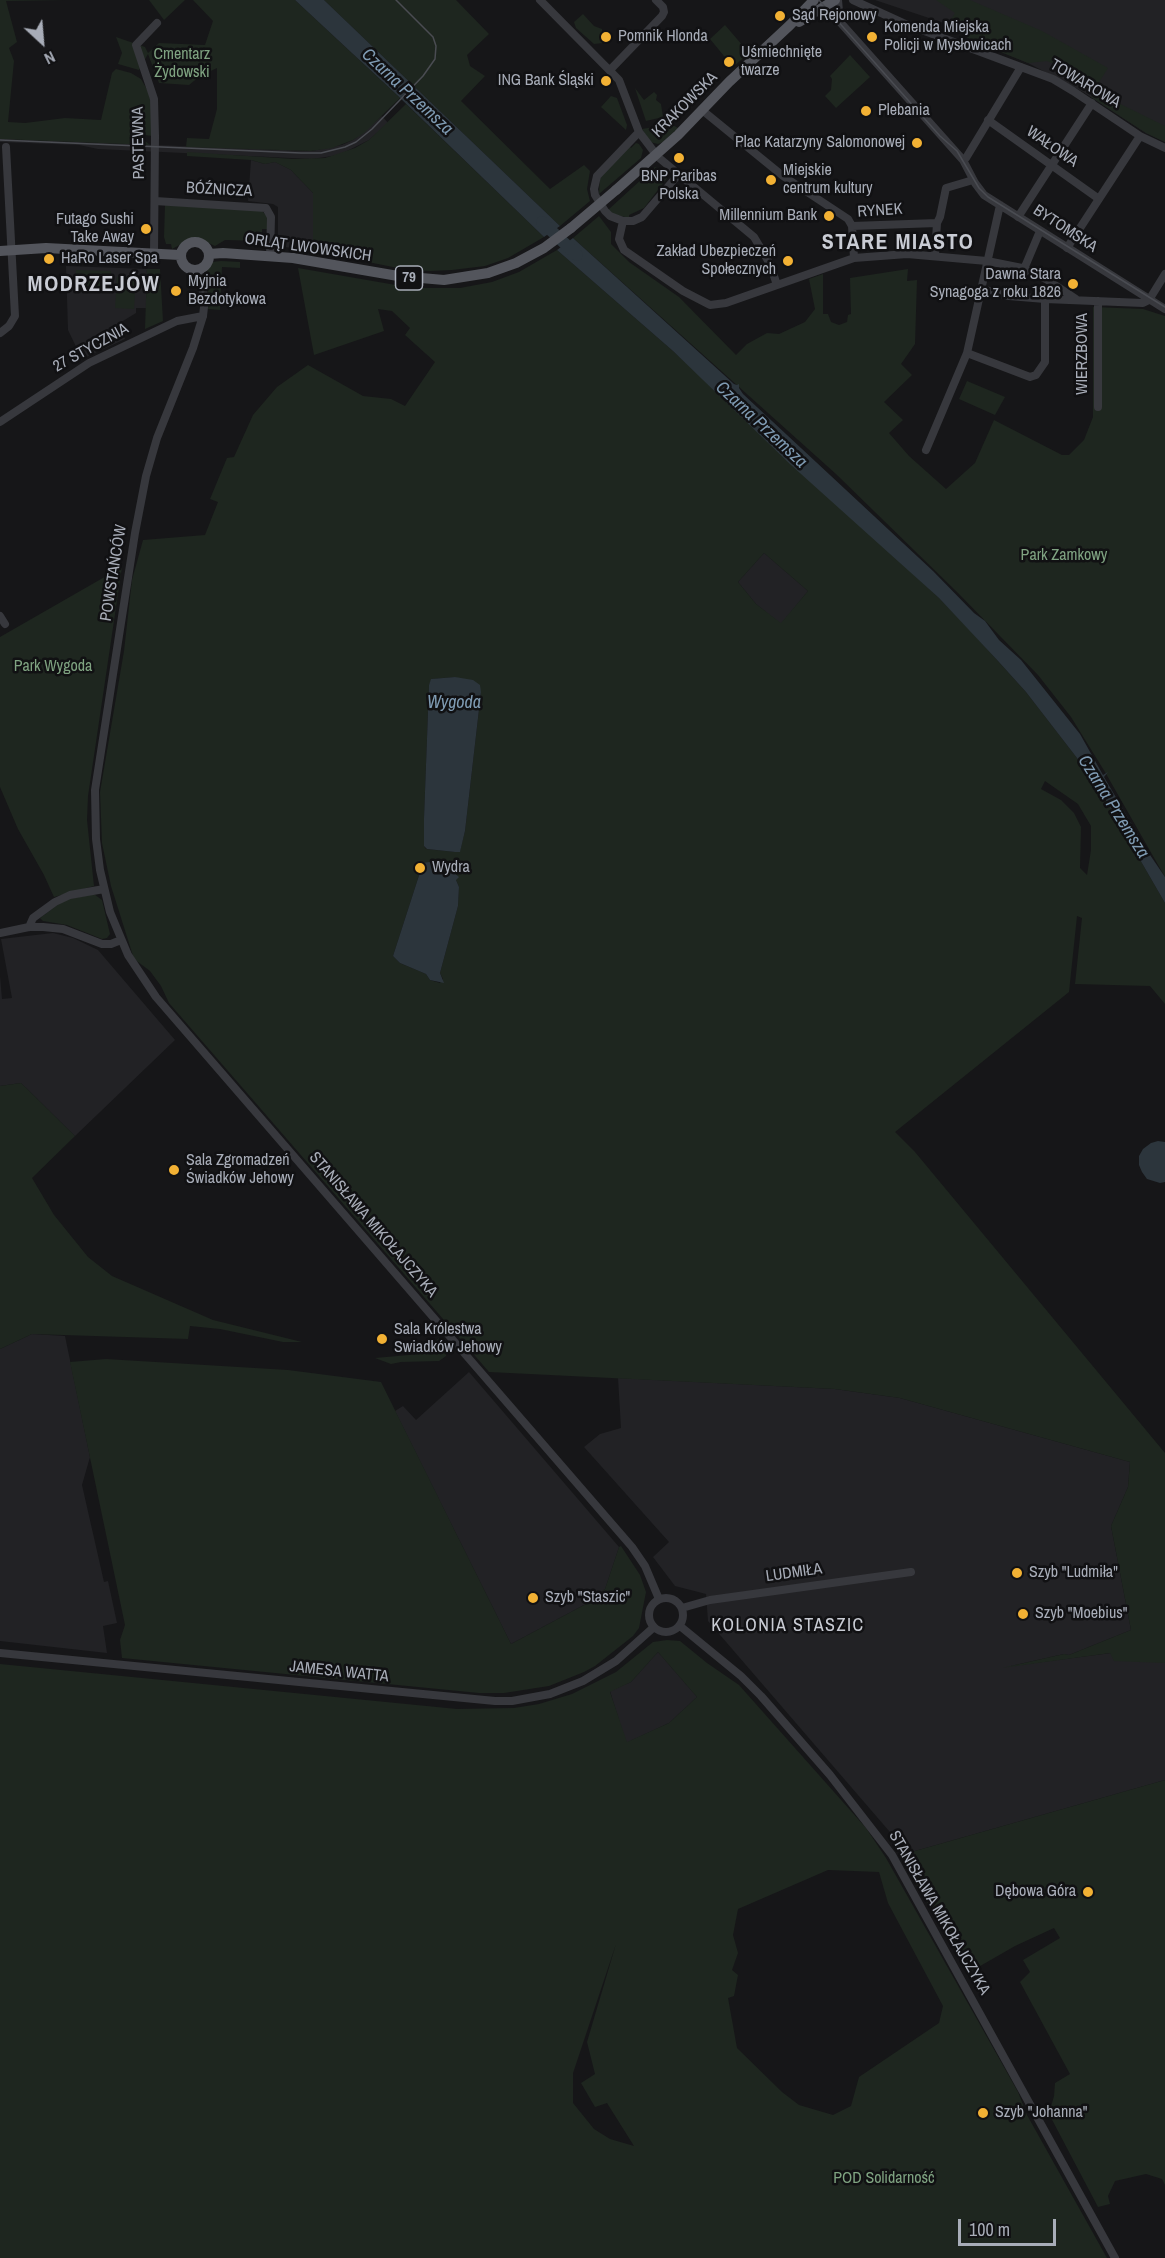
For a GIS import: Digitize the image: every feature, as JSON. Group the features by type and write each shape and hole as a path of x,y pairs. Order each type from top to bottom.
{"main road":[{"name":"KRAKOWSKA","path":"571,228 656,154 813,0"},
{"name":"KRAKOWSKA","path":"790,25 837,0"},
{"name":"ORLĄT LWOWSKICH","path":"209,254 223,253 318,262 429,280 472,277 516,263 544,248 571,228"},
{"name":"79","path":"0,251 46,248 180,255 184,247 196,242 204,246 209,254"},
{"path":"180,255 185,267 197,270 207,264 209,254"}],"street":[{"path":"610,70 662,16 663,7 656,0"},
{"name":"BYTOMSKA","path":"837,0 840,22 963,160 984,195 1165,309"},
{"name":"TOWAROWA","path":"853,0 903,23 1059,82 1140,136 1165,147"},
{"path":"542,2 619,80 639,132 656,154 678,175 750,232 770,264 777,285"},
{"name":"PASTEWNA","path":"155,201 154,99 136,45 157,23"},
{"path":"963,160 1021,67"},
{"path":"1018,217 1092,103"},
{"path":"702,110 783,176 848,219 852,226"},
{"name":"WAŁOWA","path":"988,120 1099,199"},
{"name":"KRAKOWSKA","path":"623,221 610,216 600,206 594,189 600,170 639,132"},
{"path":"1067,248 1140,136"},
{"path":"0,333 9,326 15,316 6,147"},
{"path":"678,175 647,212 633,220 623,221 619,241 625,252 683,291 708,304 722,304 854,258 894,254 987,261 1024,269 1046,279 1076,299"},
{"path":"935,256 937,223 946,189 973,180"},
{"path":"154,254 155,201"},
{"name":"BÓŹNICZA","path":"155,201 266,208 271,218 270,257"},
{"path":"926,450 967,353 1000,205"},
{"name":"RYNEK","path":"854,258 852,226 937,223"},
{"path":"1024,269 1040,231"},
{"name":"POWSTAŃCÓW","path":"104,889 96,839 95,790 135,533 152,453 196,341 203,316 205,298 197,270"},
{"path":"981,289 1009,296 1143,303 1149,300 1165,274"},
{"path":"967,353 1030,377 1036,375 1045,362 1045,299"},
{"name":"WIERZBOWA","path":"1098,301 1098,407"},
{"name":"27 STYCZNIA","path":"0,422 89,363 177,321 203,316"},
{"path":"29,927 33,918 55,902 70,895 104,889"},
{"name":"STANISŁAWA MIKOŁAJCZYKA","path":"104,889 121,940 148,987 632,1547 645,1566 659,1599"},
{"path":"0,933 29,927 63,929 102,944 111,944 121,940"},
{"name":"LUDMIŁA","path":"682,1608 710,1600 910,1572"},
{"path":"670,1598 680,1603 682,1608 684,1614 680,1626 670,1632 654,1627 649,1615 650,1608 659,1599 670,1598"},
{"name":"STANISŁAWA MIKOŁAJCZYKA","path":"680,1626 741,1676 761,1696 830,1775 892,1855 1115,2258"},
{"name":"JAMESA WATTA","path":"0,1653 460,1699 503,1701 550,1694 583,1681 616,1661 654,1627"}],"shaded area":[{"path":"875,0 1165,0 1165,142 1146,133 1083,92 1028,63 966,37 967,34 956,27"},
{"path":"382,116 388,123 369,140 339,155 312,159 0,142 0,139 311,151 342,145 353,140"},
{"path":"251,160 265,164 275,162 291,170 313,193 313,251 278,246 278,207 273,204 248,201"},
{"path":"66,266 147,269 146,308 136,308 136,313 118,324 125,339 82,359 68,330"},
{"path":"764,553 808,591 781,624 756,604 738,582"},
{"path":"53,933 73,938 98,950 175,1040 75,1136 21,1083 0,1086 0,976 2,999 12,998 1,939"},
{"path":"32,1334 65,1336 90,1457 82,1485 104,1582 108,1581 117,1623 103,1626 107,1653 0,1641 0,1349"},
{"path":"469,1372 619,1547 605,1589 586,1604 511,1644 395,1411 403,1406 416,1420"},
{"path":"618,1378 835,1389 900,1398 1130,1462 1128,1487 1111,1526 1131,1630 1069,1655 1064,1654 1011,1666 1111,1653 1165,1631 1165,1780 908,1853 708,1621 706,1594 675,1586 653,1557 669,1542 584,1447 600,1434 621,1428"},
{"path":"658,1652 697,1697 669,1723 626,1743 610,1691 631,1682"}],"green space":[{"path":"0,0 66,0 6,1 17,42 9,48 14,61 8,122 25,123 65,118 101,120 112,73 116,69 131,73 141,79 149,93 152,108 152,136 145,135 143,139 150,145 0,139"},
{"path":"149,0 185,0 164,20"},
{"name":"Cmentarz Żydowski","path":"193,0 295,0 400,98 364,133 332,148 311,151 186,147 187,138 209,139 217,109 217,68 200,76 189,85 159,83 148,54 139,70 118,64 122,53 116,37 145,47 148,53 159,43 205,45 213,21"},
{"path":"324,0 456,0 489,34 467,55 470,66 485,76 461,101 550,189 584,165 590,171 587,189 590,201 560,226"},
{"path":"936,0 970,0 1042,31 1108,68 1098,84 1047,61 1028,63 966,37 967,34 950,21 955,13"},
{"path":"583,14 594,26 602,29 603,43 594,44 576,28 574,22"},
{"path":"725,25 749,53 733,67 710,39"},
{"path":"850,55 870,77 836,108 825,96 831,90 830,76"},
{"path":"635,88 644,100 654,92 657,95 656,100 661,104 663,117 646,121"},
{"path":"1094,91 1165,126 1165,142 1146,133 1091,97"},
{"path":"611,96 617,98 627,125 626,130 601,107"},
{"path":"406,104 544,237 508,258 485,266 452,270 403,269 313,251 313,193 291,170 275,162 265,164 251,160 187,156 187,152 294,159 325,158 355,148 369,140"},
{"path":"671,124 678,128 658,144 650,142 642,129"},
{"path":"636,143 643,150 641,158 599,194 600,177 629,146 631,148"},
{"path":"655,167 660,168 668,177 644,208 629,215 629,218 613,214 608,210"},
{"path":"165,205 261,210 267,216 269,229 262,229 262,241 225,240 215,246 202,240 191,239 172,249 171,244 166,244 164,237"},
{"name":"Park Zamkowy","path":"599,216 611,232 611,244 629,262 679,297 736,355 747,344 767,333 779,334 805,322 815,309 809,279 823,274 823,314 828,314 831,322 839,325 847,322 848,315 851,314 850,278 908,269 907,281 917,280 915,344 901,364 912,375 884,402 903,420 889,433 909,456 946,489 975,463 994,420 1062,455 1069,455 1084,440 1093,417 1093,307 1143,309 1165,316 1165,877 1071,717 1038,675 836,474 573,238"},
{"path":"557,250 673,351 939,598 1026,692 1094,780 1165,903 1165,1004 1150,986 1075,984 1082,918 1077,916 1069,992 895,1132 915,1152 1165,1453 1165,1663 1114,1661 1110,1653 1002,1668 1064,1654 1069,1655 1131,1630 1111,1526 1128,1487 1130,1462 900,1398 835,1389 489,1372 169,1003 161,986 150,971 134,959 111,886 102,843 100,792 124,651 132,580 143,540 205,535 218,502 210,499 227,458 234,457 253,415 277,387 308,365 363,396 391,399 405,406 435,362 405,335 410,328 392,311 378,309 384,331 314,355 298,268 413,288 460,288 492,282 519,272","holes":["764,553 808,591 781,623 756,604 738,582","455,677 481,692 465,831 460,851 455,852 426,849 424,846 429,685 432,679","1045,781 1078,804 1091,826 1091,850 1087,875 1080,868 1081,827 1074,813 1061,800 1041,789","423,863 451,868 459,887 458,906 440,973 443,979 440,983 430,980 426,974 400,963 393,956"]},
{"path":"212,262 240,262 240,268 222,267 220,310 208,309 209,299 205,275"},
{"path":"147,269 160,269 163,321 145,329"},
{"path":"76,270 111,271 110,292 75,291"},
{"path":"117,277 136,277 134,309 115,308"},
{"path":"967,381 1005,397 995,415 959,399"},
{"name":"Park Wygoda","path":"122,567 88,796 87,820 94,886 54,897 18,829 0,787 0,637"},
{"path":"94,894 102,900 110,934 107,938 102,939 67,925 43,921 40,918 64,900"},
{"path":"21,1083 75,1136 32,1178 54,1215 88,1257 112,1276 213,1320 302,1342 283,1342 220,1329 190,1326 188,1339 32,1334 0,1349 0,1086"},
{"path":"439,1338 447,1346 447,1351 446,1356 439,1361 391,1364 375,1358 420,1354"},
{"path":"106,1359 288,1370 381,1382 511,1644 586,1604 605,1589 621,1546 640,1575 646,1592 639,1628 633,1636 584,1672 549,1686 504,1693 479,1693 122,1658 120,1640 125,1625 70,1362"},
{"name":"POD Solidarność","path":"680,1641 739,1685 866,1828 886,1858 1018,2092 1027,2115 1107,2258 0,2258 0,1664 457,1709 514,1708 539,1704 572,1694 616,1672 653,1642","holes":["658,1652 697,1697 669,1723 627,1742 610,1692 631,1682","828,1870 879,1872 888,1903 943,2006 939,2023 859,2077 851,2106 833,2115 799,2105 782,2092 737,2048 728,1998 734,1996 738,1975 732,1970 738,1953 733,1935 738,1909","616,1944 587,2042 595,2074 581,2083 595,2107 607,2103 634,2146 610,2139 594,2129 573,2103 573,2073"]},
{"path":"1165,1780 1165,2185 1162,2179 1146,2174 1115,2181 1108,2196 1110,2204 1098,2207 1049,2114 1055,2083 1070,2074 1020,1982 1030,1972 1023,1960 1060,1938 1054,1928 1015,1946 968,1973 908,1870 908,1853"}],"water":[{"path":"295,0 324,0 560,226 544,237"},
{"path":"573,238 734,384 739,384 743,394 933,571 974,613 985,621 999,640 1021,660 1080,734 1103,775 1108,772 1104,777 1165,877 1165,903 1094,780 1026,692 939,598 791,465 673,351 557,250"},
{"name":"Wygoda","path":"455,677 473,680 480,685 481,692 465,831 460,852 427,849 424,846 429,685 431,679"},
{"path":"423,863 448,865 451,868 453,866 453,872 459,877 456,880 459,887 458,906 440,973 444,983 430,980 426,974 400,963 393,956"},
{"path":"1158,1141 1165,1142 1165,1182 1160,1183 1147,1179 1139,1165 1139,1156 1143,1149"}],"waterway":[{"name":"Czarna Przemsza","path":"542,222 577,255"}],"tram line":[{"path":"0,140 301,153 321,153 345,147 356,142 372,129 423,76 435,59 436,46 433,37 396,0"},
{"path":"819,0 940,136 957,151 979,188 988,197 1165,307"}],"place":[{"name":"Sąd Rejonowy","path":"780,16"},
{"name":"Pomnik Hlonda","path":"606,37"},
{"name":"Komenda Miejska Policji w Mysłowicach","path":"872,37"},
{"name":"Uśmiechnięte twarze","path":"729,62"},
{"name":"ING Bank Śląski","path":"606,81"},
{"name":"Plebania","path":"866,111"},
{"name":"Plac Katarzyny Salomonowej","path":"917,143"},
{"name":"BNP Paribas Polska","path":"679,158"},
{"name":"Miejskie centrum kultury","path":"771,180"},
{"name":"Millennium Bank","path":"829,216"},
{"name":"Futago Sushi Take Away","path":"146,229"},
{"name":"HaRo Laser Spa","path":"49,259"},
{"name":"Zakład Ubezpieczeń Społecznych","path":"788,261"},
{"name":"Dawna Stara Synagoga z roku 1826","path":"1073,284"},
{"name":"Myjnia Bezdotykowa","path":"176,291"},
{"name":"Wydra","path":"420,868"},
{"name":"Sala Zgromadzeń Świadków Jehowy","path":"174,1170"},
{"name":"Sala Królestwa Swiadków Jehowy","path":"382,1339"},
{"name":"Szyb \"Ludmiła\"","path":"1017,1573"},
{"name":"Szyb \"Staszic\"","path":"533,1598"},
{"name":"Szyb \"Moebius\"","path":"1023,1614"},
{"name":"Dębowa Góra","path":"1088,1892"},
{"name":"Szyb \"Johanna\"","path":"983,2113"}],"district":[{"name":"STARE MIASTO","path":"898,243"},
{"name":"MODRZEJÓW","path":"94,285"},
{"name":"KOLONIA STASZIC","path":"788,1626"}]}
